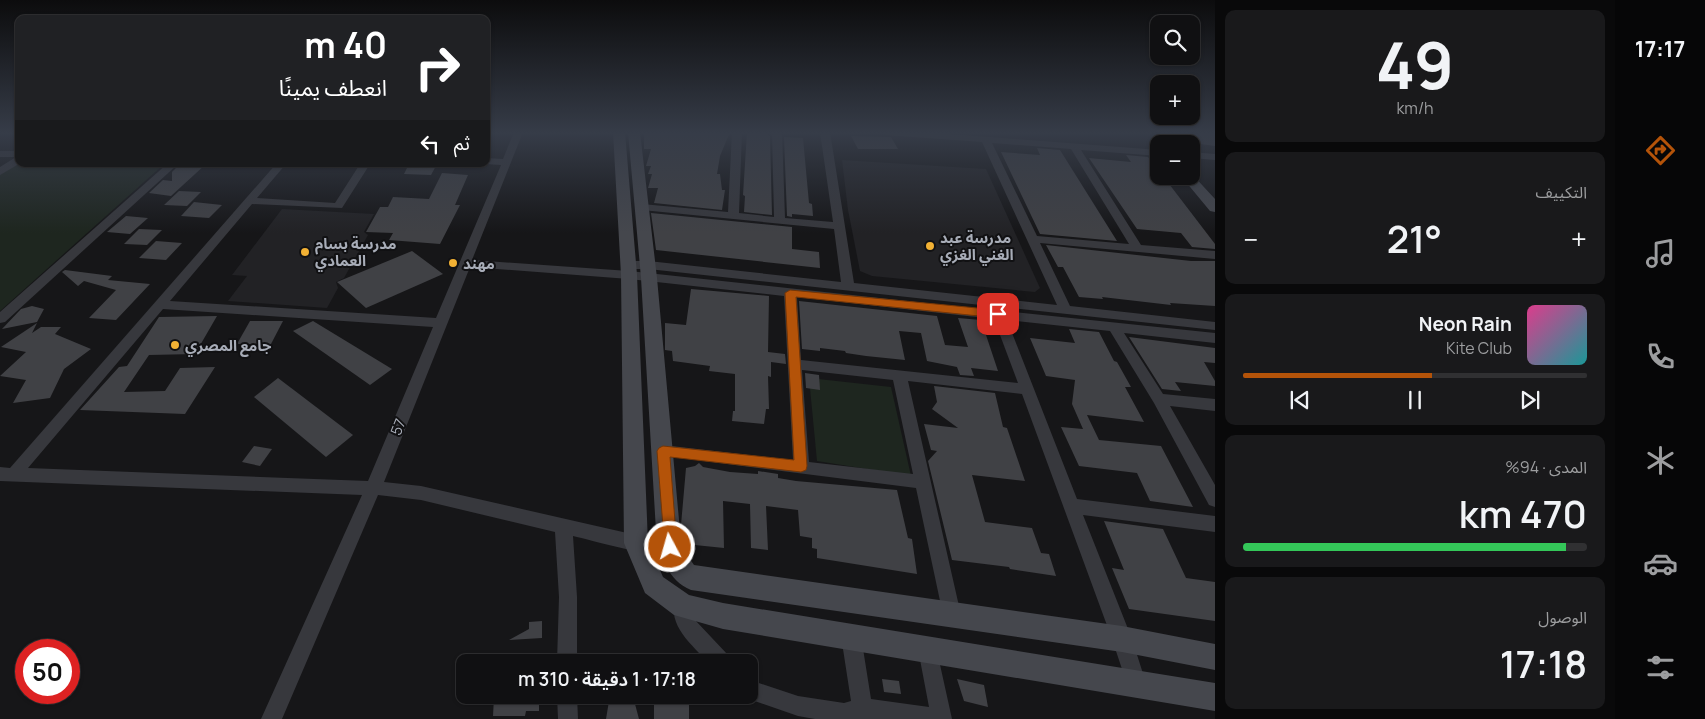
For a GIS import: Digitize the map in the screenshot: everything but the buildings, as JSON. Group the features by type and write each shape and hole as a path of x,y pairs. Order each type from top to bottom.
{"main road":[{"path":"621,166 628,270 636,543 654,585 683,606 723,616 1215,697"},
{"path":"638,166 649,272 670,547 681,570 691,578 1122,639 1215,657"},
{"path":"1200,175 1215,192"},
{"path":"1196,185 1215,208"}],"street":[{"name":"57","path":"271,719 373,488 505,166"},
{"path":"733,216 735,166"},
{"path":"778,166 780,220"},
{"path":"830,166 848,286"},
{"path":"997,166 1064,309"},
{"path":"1086,166 1138,249"},
{"path":"0,319 170,167"},
{"path":"7,475 160,305 278,167"},
{"path":"249,201 338,206 363,167"},
{"path":"642,207 838,226"},
{"path":"1030,239 1215,256"},
{"path":"464,263 628,270 848,286 1114,327 1215,338"},
{"path":"649,272 790,293 996,308 1064,309 1215,326"},
{"path":"790,293 801,466"},
{"path":"160,305 440,323"},
{"path":"996,308 1122,639 1136,683"},
{"path":"1114,327 1159,399 1215,500"},
{"path":"795,364 899,374 1028,390"},
{"path":"899,374 952,615"},
{"path":"1159,399 1215,405"},
{"path":"663,451 801,466 922,482"},
{"path":"7,475 373,488 421,493 636,543 670,547"},
{"path":"1072,506 1215,524"},
{"path":"564,527 564,558 568,597 567,654"},
{"path":"683,606 687,625 714,654"},
{"path":"850,713 851,636"},
{"path":"758,693 798,706 850,713 942,719 928,649"},
{"path":"567,704 568,719"}],"shaded area":[{"path":"15,166 161,167 0,311 0,174"},
{"path":"843,166 931,166 986,169 1040,288 1035,292 872,276 860,271 848,210"},
{"path":"282,209 374,214 364,232 368,235 344,278 336,282 338,288 327,308 228,301 247,276 232,275"},
{"path":"809,378 891,387 911,476 817,461"}],"place":[{"name":"مدرسة عبد الغني الغزي","path":"930,246"},
{"name":"مدرسة بسام العمادي","path":"305,252"},
{"name":"مهند","path":"453,263"},
{"name":"جامع المصري","path":"175,345"}],"route":[{"path":"670,547 663,451 801,466 790,293 998,314"}]}
